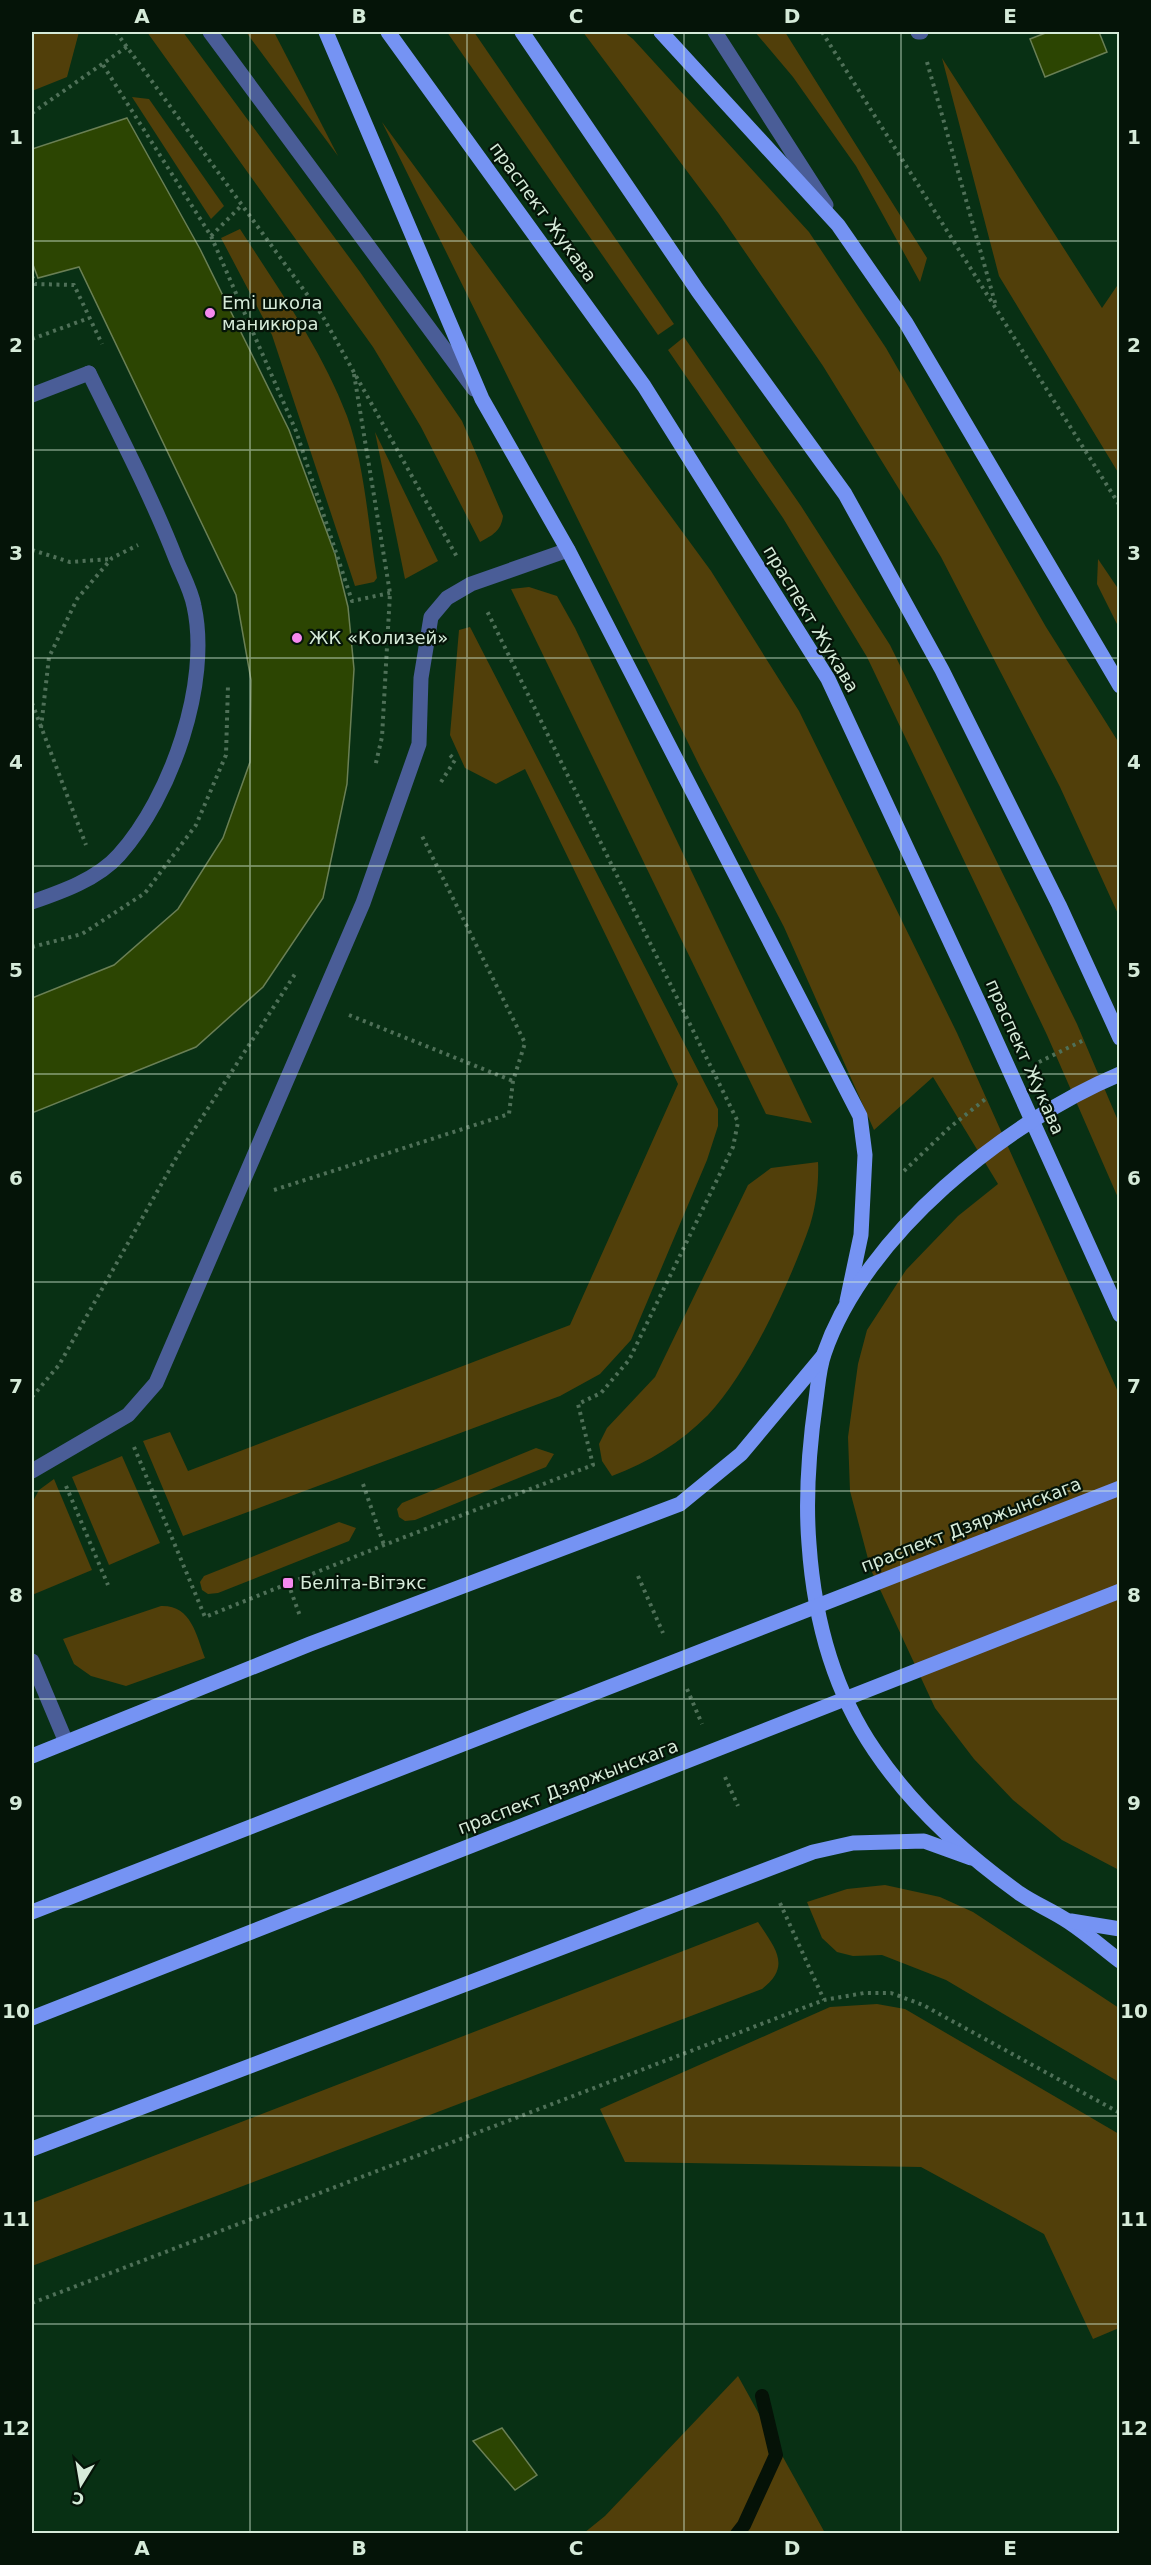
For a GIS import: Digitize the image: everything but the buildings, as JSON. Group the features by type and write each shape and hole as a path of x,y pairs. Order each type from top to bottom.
{"main road":[{"path":"326,32 482,399 568,550 860,1116 865,1155 861,1235 847,1301 823,1356 807,1481 812,1590 838,1685 875,1751 920,1808 976,1860 1022,1894 1068,1921 1119,1961"},
{"name":"праспект Жукава","path":"388,32 645,386 828,679 984,1012 1119,1315"},
{"path":"522,32 698,291 845,494 942,670 1059,905 1119,1038"},
{"path":"661,32 838,225 906,323 1119,686"},
{"path":"847,1301 908,1221 1018,1128 1083,1089 1119,1074"},
{"path":"32,1756 310,1644 680,1504 741,1454 823,1356"},
{"name":"праспект Дзяржынскага","path":"32,1912 1119,1488"},
{"name":"праспект Дзяржынскага","path":"32,2018 1119,1591"},
{"path":"32,2149 813,1852 853,1843 924,1841 976,1860"},
{"path":"1068,1921 1119,1929"}],"street":[{"path":"210,32 482,399"},
{"path":"715,32 838,225"},
{"path":"32,395 89,373 166,531 194,605 198,643 195,695 163,792 119,856 97,874 32,902"},
{"path":"32,1471 128,1415 156,1383 363,903 419,744 421,678 431,617 447,598 471,584 568,550"},
{"path":"32,1661 66,1742"}],"path":[{"path":"116,32 322,315 484,605 738,1122 733,1147 629,1360 601,1393 578,1404 593,1465 205,1617 130,1438"},
{"path":"822,32 1119,506"},
{"path":"919,32 998,312"},
{"path":"32,113 128,46"},
{"path":"103,64 211,236 296,430 352,601 390,593"},
{"path":"211,236 242,205"},
{"path":"32,276 36,284 74,285 106,353"},
{"path":"32,339 89,318"},
{"path":"353,370 390,593 382,737 374,771"},
{"path":"32,550 70,562 112,558 166,531"},
{"path":"41,728 49,657 76,599 112,558"},
{"path":"32,703 114,914"},
{"path":"264,1193 509,1114 513,1081 525,1043 416,824"},
{"path":"32,1397 59,1365 179,1153 301,965"},
{"path":"346,1013 513,1081"},
{"path":"56,1455 61,1474 108,1585"},
{"path":"363,1484 384,1545"},
{"path":"780,1903 824,2000"},
{"path":"32,2303 824,2000 864,1993 891,1993 923,2005 1119,2113"}],"shaded area":[{"path":"32,32 79,32 67,77 32,91"},
{"path":"147,32 183,32 360,272 462,421 503,516 498,529 492,535 480,542 421,427 373,347"},
{"path":"246,32 274,32 338,156"},
{"path":"447,32 474,32 674,324 658,335"},
{"path":"583,32 624,32 633,39 809,232 886,348 1046,627 1119,743 1119,916 1060,787 941,557 823,366 719,214"},
{"path":"755,32 785,32 927,258 920,282 856,166 793,77"},
{"path":"942,58 1102,308 1119,283 1119,474 999,276"},
{"path":"132,97 149,99 224,206 211,219"},
{"path":"382,122 711,571 799,711 957,1033 1119,1394 1119,1870 1062,1840 1013,1800 974,1759 935,1708 871,1570 850,1491 848,1437 858,1364 867,1330 906,1270 958,1216 998,1184 933,1077 874,1130 784,927 701,769"},
{"path":"240,229 312,343 347,416 362,475 377,578 374,582 355,586 272,335 221,238"},
{"path":"684,337 801,506 890,645 1077,1024 1119,1123 1119,1200 1047,1035 867,657 783,518 668,350"},
{"path":"375,432 438,561 405,579"},
{"path":"1098,559 1119,590 1119,628 1097,584"},
{"path":"529,587 557,596 575,628 812,1123 766,1114 511,589"},
{"path":"470,627 718,1109 718,1126 707,1160 631,1340 600,1374 560,1396 183,1536 143,1441 170,1432 188,1471 570,1325 678,1084 525,769 496,784 465,768 450,735 459,630"},
{"path":"818,1162 814,1210 802,1248 767,1325 738,1375 708,1415 675,1443 651,1458 612,1476 602,1461 599,1444 607,1428 655,1377 748,1185 771,1168"},
{"path":"536,1448 554,1454 546,1467 415,1520 405,1521 399,1517 397,1509 402,1503"},
{"path":"122,1456 160,1543 109,1565 72,1477"},
{"path":"54,1479 92,1570 32,1595 32,1503 39,1490"},
{"path":"339,1522 356,1528 349,1541 218,1593 208,1594 202,1590 200,1582 204,1576"},
{"path":"161,1606 179,1610 186,1616 195,1631 205,1658 126,1686 91,1676 74,1664 63,1639"},
{"path":"885,1885 940,1897 973,1912 1119,2008 1119,2082 946,1980 882,1955 853,1956 837,1952 822,1938 807,1902 847,1889"},
{"path":"758,1922 778,1957 776,1972 771,1981 762,1989 32,2266 32,2203"},
{"path":"877,2004 905,2009 1119,2134 1119,2328 1093,2339 1044,2234 921,2167 625,2162 600,2109 830,2007"},
{"path":"738,2376 825,2533 584,2533 605,2516"}],"waterway":[{"path":"737,2534 744,2525 776,2455 762,2396"}],"place":[{"name":"Emi школа маникюра","path":"210,313"},
{"name":"ЖК «Колизей»","path":"297,638"},
{"name":"Беліта-Вітэкс","path":"288,1583"}]}
